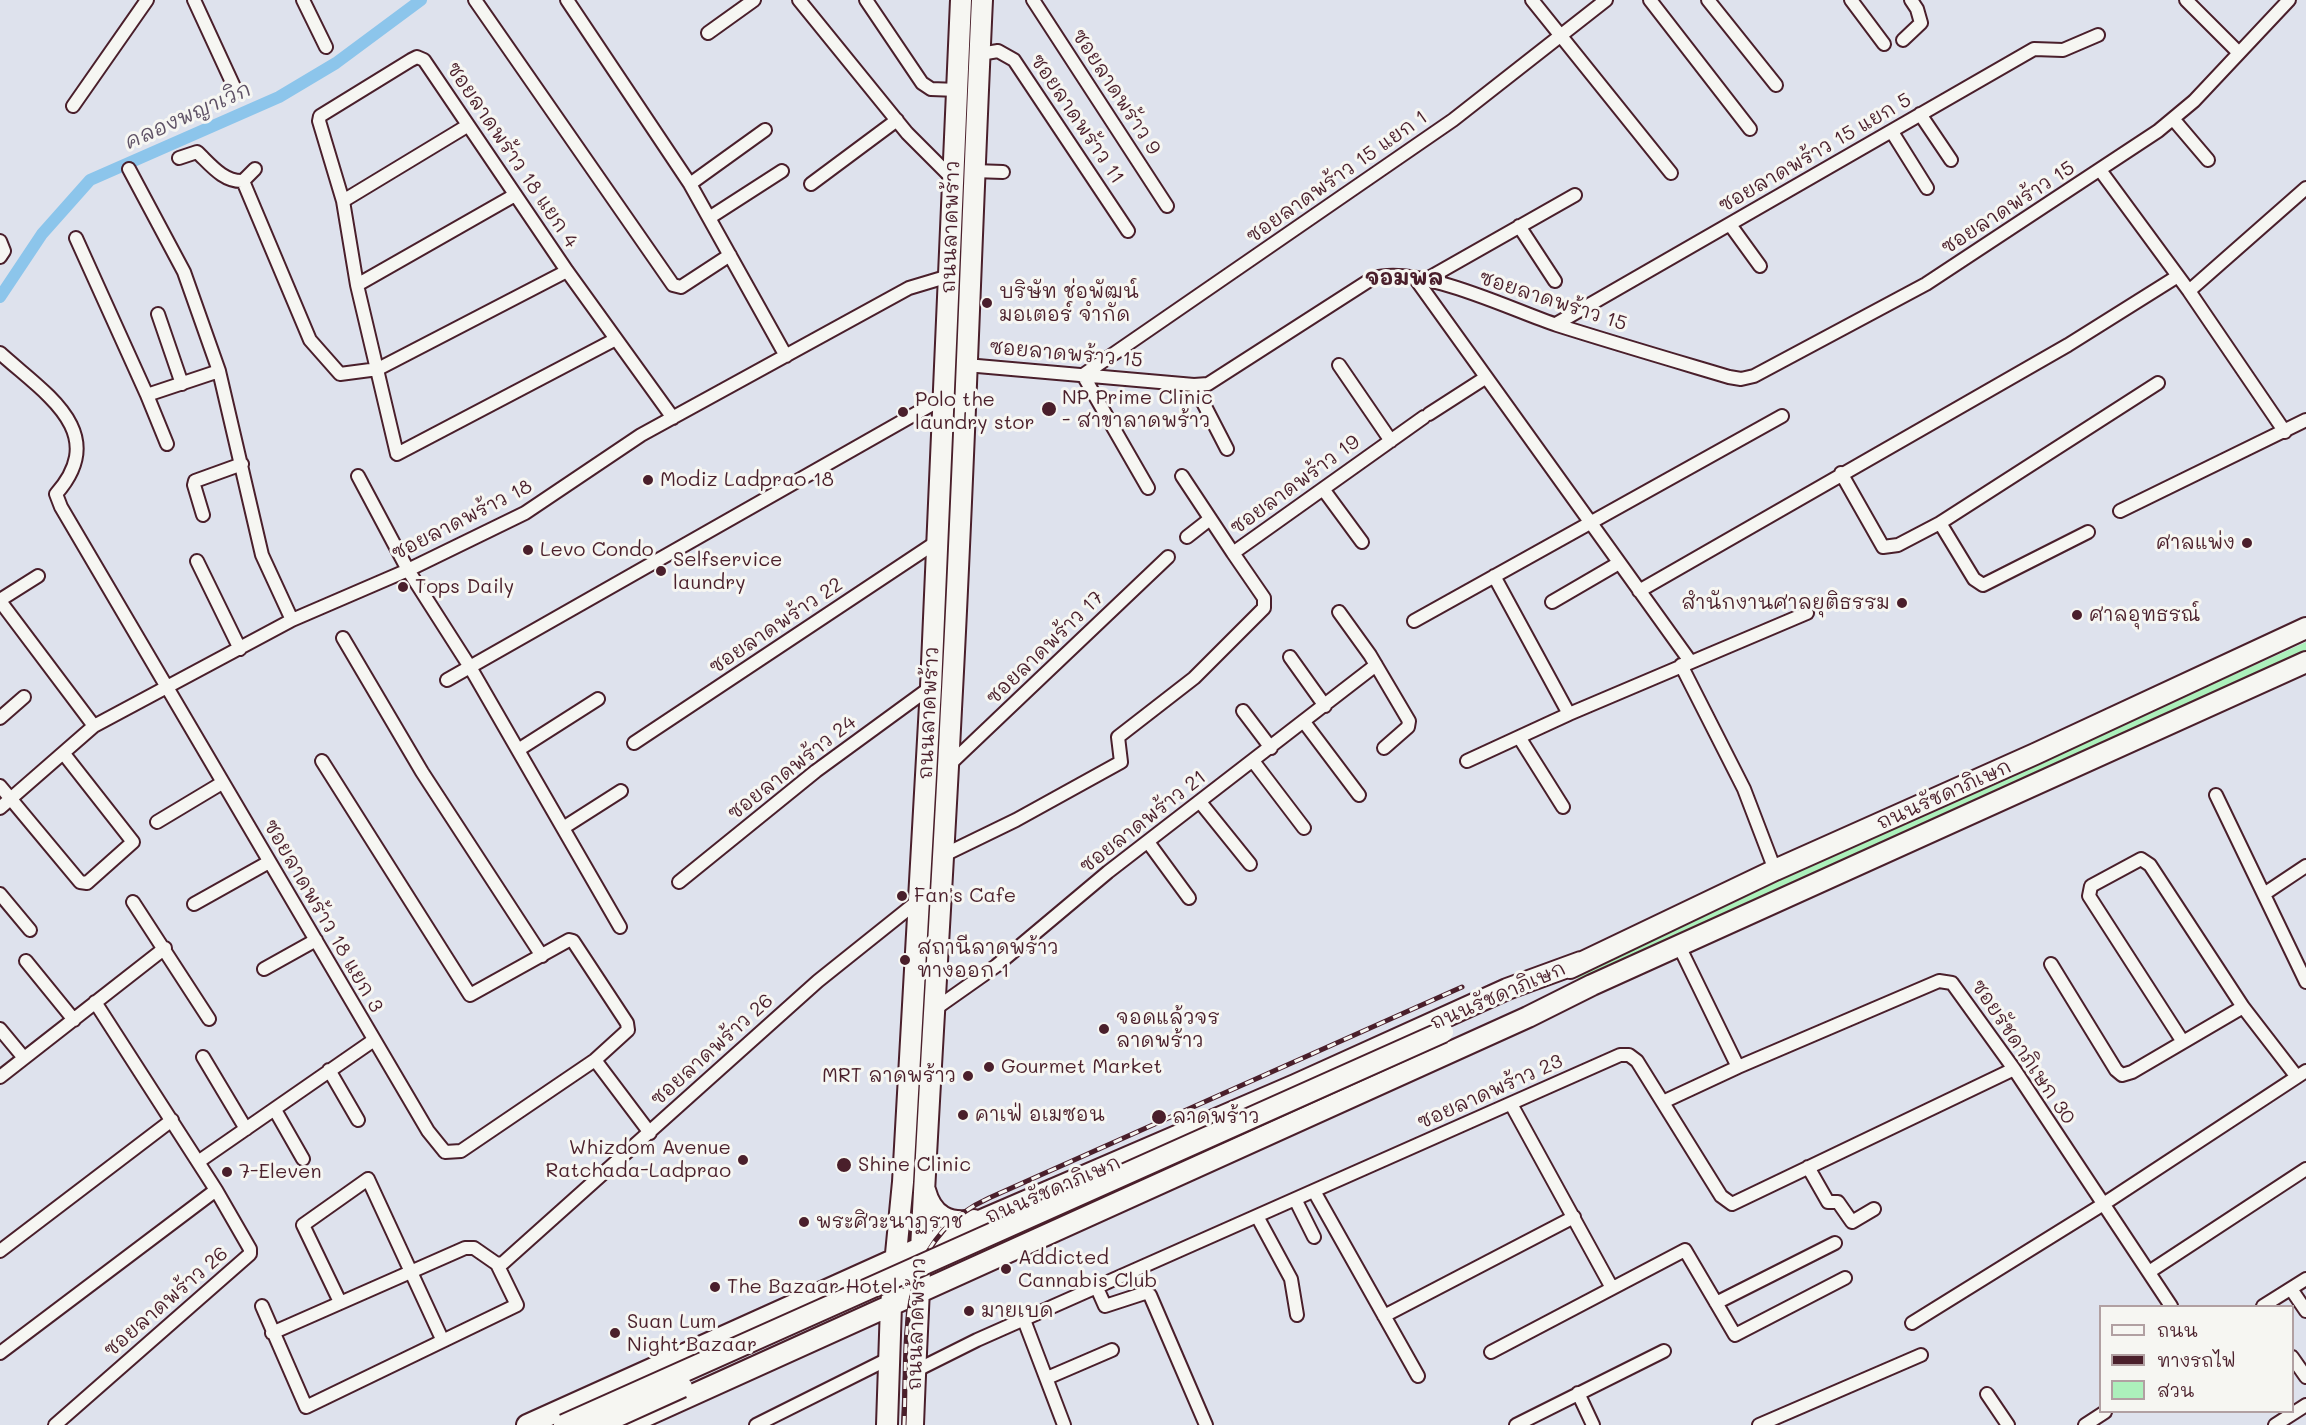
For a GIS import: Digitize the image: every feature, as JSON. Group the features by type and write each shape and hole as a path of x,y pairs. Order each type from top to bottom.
{"main road":[{"name":"ถนนลาดพร้าว","path":"913,1425 916,1295 925,1191 948,766 955,398 946,363 961,0"},
{"name":"ถนนลาดพร้าว","path":"887,1425 891,1305 897,1257 938,541 955,398 966,365 982,0"},
{"path":"946,363 966,365"},
{"name":"ถนนรัชดาภิเษก","path":"598,1425 1445,1038 1581,962 1775,870 2035,754 2306,628"},
{"name":"ถนนรัชดาภิเษก","path":"626,1425 1137,1196 1517,1022 1592,985 2306,662"},
{"name":"ถนนรัชดาภิเษก","path":"527,1425 897,1257 1126,1159 1507,989 1581,962"},
{"name":"ถนนรัชดาภิเษก","path":"564,1425 1445,1038 1592,985"},
{"path":"1204,1124 1196,1134 1202,1149 1208,1154 1224,1156"},
{"path":"1126,1159 1116,1166 1112,1174 1121,1192 1137,1196"},
{"path":"925,1191 933,1210 943,1218 962,1222 984,1219"},
{"path":"698,1349 711,1352 721,1366 722,1373 715,1384"},
{"path":"597,1394 612,1396 616,1400 622,1417 617,1425"}],"street":[{"path":"74,106 147,0"},
{"path":"194,0 236,91"},
{"path":"303,0 326,47"},
{"path":"475,0 673,285 681,287 730,255"},
{"path":"567,0 690,184 786,356"},
{"path":"708,33 754,0"},
{"path":"799,0 897,120 953,179"},
{"path":"866,0 922,83 931,89 958,90"},
{"name":"ซอยลาดพร้าว 9","path":"1033,0 1167,206"},
{"path":"1532,0 1671,173"},
{"name":"ซอยลาดพร้าว 15 แยก 1","path":"1083,375 1453,120 1606,0"},
{"path":"1650,0 1750,129"},
{"path":"1708,0 1776,85"},
{"path":"1851,0 1884,44"},
{"path":"1903,40 1921,23 1917,9 1911,0"},
{"path":"2186,0 2239,53"},
{"name":"ซอยลาดพร้าว 15","path":"966,365 1194,385 1212,382 1373,278 1396,274 1421,279 1556,324 1729,377 1741,379 1754,376 1926,284 2174,120 2289,0"},
{"name":"ซอยลาดพร้าว 15 แยก 5","path":"1556,324 1731,226 2034,49 2063,50 2098,35"},
{"name":"ซอยลาดพร้าว 11","path":"980,54 998,51 1014,60 1128,231"},
{"name":"ซอยลาดพร้าว 18 แยก 4","path":"616,339 397,454 357,285 343,201 319,118 411,60 417,57 424,60 567,271 673,418"},
{"path":"1920,114 1951,160"},
{"path":"811,184 897,120"},
{"path":"2174,120 2208,160"},
{"path":"343,201 467,126"},
{"path":"690,184 765,130"},
{"path":"1892,132 1927,189"},
{"path":"179,158 197,152 220,173 236,181 243,181 255,169"},
{"path":"129,168 184,272 219,371 262,555 292,620"},
{"name":"ซอยลาดพร้าว 15","path":"2100,170 2189,291 2285,432"},
{"path":"709,218 782,171"},
{"path":"974,171 1003,172"},
{"path":"243,181 314,345 340,374 378,369 567,271"},
{"path":"2189,291 2306,188"},
{"path":"357,285 515,195"},
{"path":"1575,195 1421,279 1485,378 1639,591 1686,663 1744,789 1775,870"},
{"path":"1519,226 1555,281"},
{"path":"1731,226 1760,266"},
{"path":"76,238 167,444"},
{"path":"0,241 4,251 0,257"},
{"name":"ซอยลาดพร้าว 18","path":"0,808 94,726 167,690 292,620 408,570 525,513 641,435 909,288 949,276"},
{"path":"1639,591 1841,473 2068,345 2178,276"},
{"path":"158,314 182,384"},
{"name":"ซอยลาดพร้าว 18 แยก 3","path":"0,353 56,403 72,423 78,451 76,465 56,496 167,690 374,1040 198,1162"},
{"path":"1339,365 1391,441"},
{"path":"147,395 219,371"},
{"path":"1083,375 1148,488"},
{"name":"ซอยลาดพร้าว 19","path":"944,855 1016,820 1121,762 1118,737 1194,678 1264,608 1264,598 1233,553 1426,416 1485,378"},
{"path":"1841,473 1883,547 1899,545 1940,523 2158,383"},
{"path":"1194,385 1227,449"},
{"path":"447,680 955,398"},
{"path":"1414,621 1782,416"},
{"path":"2120,511 2306,420"},
{"path":"203,515 194,485 195,481 242,464"},
{"path":"358,476 408,570 470,667 620,927"},
{"path":"1182,476 1233,553"},
{"path":"1323,489 1362,542"},
{"path":"1187,537 1210,519"},
{"path":"1940,523 1974,579 1983,585 2088,532"},
{"name":"ซอยลาดพร้าว 22","path":"634,743 938,541"},
{"name":"ซอยลาดพร้าว 17","path":"948,766 1168,558"},
{"path":"197,561 240,649"},
{"path":"1552,602 1619,563"},
{"path":"38,576 0,600 94,726"},
{"path":"1494,576 1569,714"},
{"path":"1339,612 1376,665 1409,724 1384,748"},
{"path":"1467,761 1686,663 1807,613"},
{"path":"344,638 422,772 542,956"},
{"path":"1290,657 1325,706"},
{"name":"ซอยลาดพร้าว 21","path":"935,1009 996,966 1148,842 1376,665"},
{"name":"ซอยลาดพร้าว 24","path":"679,882 816,771 931,687"},
{"path":"0,718 24,697"},
{"path":"518,750 598,699"},
{"path":"1243,711 1271,748"},
{"path":"1304,722 1359,795"},
{"path":"1519,737 1563,807"},
{"path":"0,786 80,882 87,883 133,842 64,754"},
{"path":"322,761 470,995 567,940 573,941 627,1023 628,1030 594,1060 461,1151 453,1154 445,1152 428,1131 374,1040"},
{"path":"1253,762 1304,828"},
{"path":"158,822 222,783"},
{"path":"563,828 621,791"},
{"path":"2216,795 2306,982"},
{"path":"1200,802 1250,864"},
{"path":"1148,842 1190,898"},
{"path":"1912,1323 2102,1205 2302,1074 2243,1007 2146,860 2141,859 2091,886 2089,896 2183,1042"},
{"path":"194,904 269,862"},
{"path":"2264,894 2306,866"},
{"path":"0,894 30,930"},
{"name":"ซอยลาดพร้าว 26","path":"594,1060 650,1132 818,981 918,901"},
{"path":"134,902 209,1019"},
{"path":"264,969 316,940"},
{"path":"1679,946 1738,1066"},
{"path":"0,1077 165,948"},
{"path":"2294,956 2306,950"},
{"path":"26,961 74,1020"},
{"path":"2051,964 2116,1070 2122,1075 2132,1072 2243,1007"},
{"name":"ซอยรัชดาภิเษก 30","path":"1665,1101 1738,1066 1946,980 1952,983 2014,1069 2170,1305"},
{"name":"ซอยลาดพร้าว 26","path":"55,1425 250,1254 250,1249 216,1190 95,1002"},
{"path":"0,1029 24,1058"},
{"name":"ซอยลาดพร้าว 23","path":"915,1371 1024,1320 1315,1193 1620,1055 1629,1055 1637,1061 1665,1101 1721,1196 1732,1204 2014,1069"},
{"path":"203,1057 246,1129"},
{"path":"329,1070 358,1119"},
{"path":"1511,1104 1612,1288"},
{"path":"275,1110 303,1159"},
{"path":"0,1251 172,1120"},
{"path":"497,1264 503,1263 650,1132"},
{"path":"1808,1167 1828,1202 1838,1202 1852,1222 1874,1209"},
{"path":"2149,1272 2306,1169"},
{"path":"340,1302 303,1225 366,1178 369,1179 442,1339"},
{"path":"0,1353 216,1190"},
{"path":"1315,1193 1418,1376"},
{"path":"1296,1201 1314,1237"},
{"path":"1384,1316 1574,1217"},
{"path":"1258,1218 1292,1279 1297,1315"},
{"path":"1716,1303 1835,1243"},
{"path":"262,1306 272,1333 306,1407 442,1339 517,1305 497,1264 470,1247 411,1269 272,1333"},
{"path":"1491,1352 1685,1250 1734,1335 1845,1278"},
{"path":"2265,1305 2306,1279"},
{"path":"1097,1288 1105,1306 1145,1293 1150,1295 1206,1425"},
{"path":"2291,1289 2306,1311"},
{"path":"1024,1320 1064,1425"},
{"path":"1047,1378 1112,1350"},
{"path":"1516,1425 1664,1351"},
{"path":"1759,1425 1921,1355"},
{"path":"756,1425 890,1358"},
{"path":"2294,1360 2306,1377"},
{"path":"1578,1394 1593,1425"},
{"path":"1987,1394 2008,1425"},
{"path":"2085,1425 2103,1413"},
{"path":"2275,1425 2294,1413"}],"green space":[{"path":"2306,642 2306,652 1579,979 1574,977 1575,974 1675,926"}],"waterway":[{"name":"คลองพญาเวิก","path":"0,297 42,234 90,180 279,97 336,63 421,0"}],"railway":[{"path":"904,1425 905,1358 912,1295 921,1266 936,1240 958,1217 989,1198 1462,987"}],"place":[{"name":"บริษัท ช่อพัฒน์ มอเตอร์ จำกัด","path":"987,303"},
{"name":"NP Prime Clinic - สาขาลาดพร้าว","path":"1049,409"},
{"name":"Polo the laundry stor","path":"903,412"},
{"name":"Modiz Ladprao 18","path":"648,480"},
{"name":"ศาลแพ่ง","path":"2247,543"},
{"name":"Levo Condo","path":"528,550"},
{"name":"Selfservice laundry","path":"661,571"},
{"name":"Tops Daily","path":"403,587"},
{"name":"สำนักงานศาลยุติธรรม","path":"1902,603"},
{"name":"ศาลอุทธรณ์","path":"2077,615"},
{"name":"Fan's Cafe","path":"902,896"},
{"name":"สถานีลาดพร้าว ทางออก 1","path":"905,960"},
{"name":"จอดแล้วจร ลาดพร้าว","path":"1104,1029"},
{"name":"Gourmet Market","path":"989,1067"},
{"name":"MRT ลาดพร้าว","path":"968,1076"},
{"name":"คาเฟ่ อเมซอน","path":"963,1115"},
{"name":"ลาดพร้าว","path":"1159,1117"},
{"name":"Whizdom Avenue Ratchada-Ladprao","path":"743,1160"},
{"name":"Shine Clinic","path":"844,1165"},
{"name":"7-Eleven","path":"227,1172"},
{"name":"พระศิวะนาฏราช","path":"804,1222"},
{"name":"Addicted Cannabis Club","path":"1006,1269"},
{"name":"The Bazaar Hotel","path":"715,1287"},
{"name":"มายเบด","path":"969,1311"},
{"name":"Suan Lum Night Bazaar","path":"615,1333"}],"district":[{"name":"จอมพล","path":"1404,278"}]}
